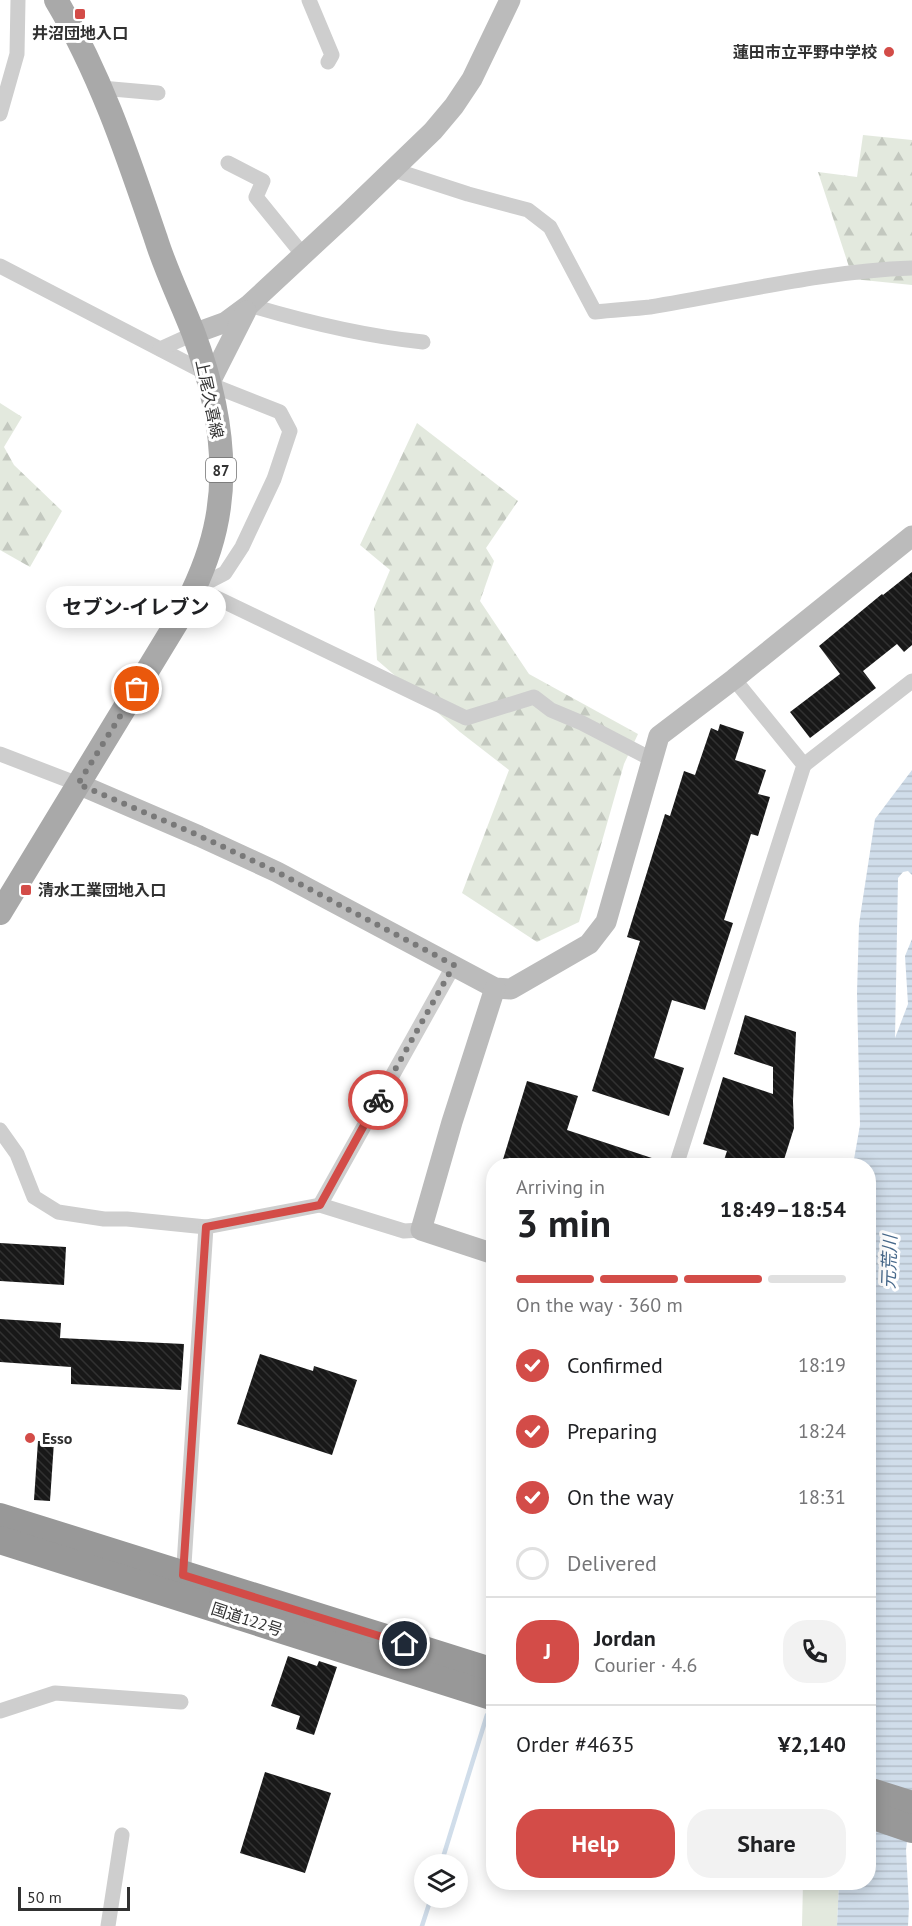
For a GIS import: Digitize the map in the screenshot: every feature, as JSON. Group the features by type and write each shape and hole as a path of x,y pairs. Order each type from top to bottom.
{"highway":[{"name":"国道122号","path":"0,1517 183,1586 486,1694"},
{"name":"国道122号","path":"0,1540 183,1586 486,1670"},
{"path":"876,1794 912,1805"},
{"path":"876,1817 912,1828"}],"main road":[{"name":"上尾久喜線","path":"0,913 196,588 216,528 220,496 219,434 208,378 194,334 157,243 101,88 72,27 56,0"}],"street":[{"path":"0,114 17,54 18,0"},
{"path":"309,0 332,55 328,62"},
{"path":"160,349 226,322 249,305 394,170 454,106 472,79 510,0"},
{"path":"101,88 158,93"},
{"path":"228,163 263,181 256,197 303,255"},
{"path":"394,170 468,194 528,210 550,227 595,312 648,307 778,283 875,269 912,267"},
{"path":"0,266 160,349 208,378 280,412 290,431 274,479 242,546 225,573 196,588"},
{"path":"249,305 299,320 380,338 423,342"},
{"path":"208,378 249,305"},
{"path":"0,754 78,784 200,836 277,872 495,988 511,989 590,944 606,922 660,736 911,539"},
{"path":"196,588 466,718 534,697 551,710 582,723 653,760"},
{"path":"734,679 804,765"},
{"path":"679,1158 804,765 912,681"},
{"path":"320,1205 454,965"},
{"path":"421,1230 452,1122 495,988"},
{"path":"0,1130 17,1154 34,1197 57,1212 104,1219 206,1227 320,1205 404,1231 421,1230 486,1251"},
{"path":"183,1586 206,1227"},
{"path":"0,1711 55,1693 181,1702"},
{"path":"108,1926 122,1835"}],"green space":[{"path":"863,135 912,140 912,285 853,279 818,172 857,177"},
{"path":"0,403 22,417 4,447 14,465 62,511 30,567 0,550"},
{"path":"417,423 518,501 486,548 494,561 480,601 529,674 638,734 624,764 579,922 537,942 462,893 509,770 460,732 377,660 374,608 390,570 360,545"},
{"path":"803,1890 839,1890 837,1926 802,1926"}],"water":[{"name":"元荒川","path":"912,770 912,875 908,871 903,872 898,878 895,1038 908,1004 905,956 912,939 912,1798 906,1850 909,1906 908,1926 837,1926 839,1890 876,1890 876,1158 854,1158 860,1125 857,993 859,924 875,819"}],"building":[{"path":"912,572 912,645 904,652 897,644 863,671 876,688 810,738 790,712 840,674 819,646"},
{"path":"720,724 744,732 735,760 766,770 758,794 770,797 758,836 751,834 724,920 733,923 705,1010 672,1000 654,1058 684,1068 669,1116 592,1091 640,941 627,937 665,814 670,816 684,771 695,775 711,728 718,731"},
{"path":"745,1015 796,1032 794,1128 785,1158 725,1158 727,1151 703,1144 723,1077 773,1094 773,1067 734,1054"},
{"path":"527,1081 578,1096 567,1130 652,1158 503,1158"},
{"path":"0,1243 66,1247 64,1285 0,1281"},
{"path":"0,1319 61,1323 60,1338 184,1344 181,1390 71,1384 71,1367 0,1362"},
{"path":"260,1354 313,1371 314,1366 357,1380 332,1455 237,1424"},
{"path":"38,1441 54,1442 50,1501 34,1500"},
{"path":"288,1656 317,1666 319,1661 337,1667 314,1735 296,1729 300,1716 271,1706"},
{"path":"265,1772 331,1793 305,1873 240,1853"}],"waterway":[{"path":"444,1854 486,1718"},
{"path":"422,1926 428,1908"}],"way so far":[{"path":"137,689 78,784 277,872 454,965 378,1100"}],"place":[{"name":"井沼団地入口","path":"80,14"},
{"name":"蓮田市立平野中学校","path":"889,52"},
{"name":"セブン-イレブン","path":"137,689"},
{"name":"清水工業団地入口","path":"26,890"},
{"name":"Esso","path":"30,1438"}],"route":[{"path":"378,1100 320,1205 206,1227 183,1575 405,1644"}]}
